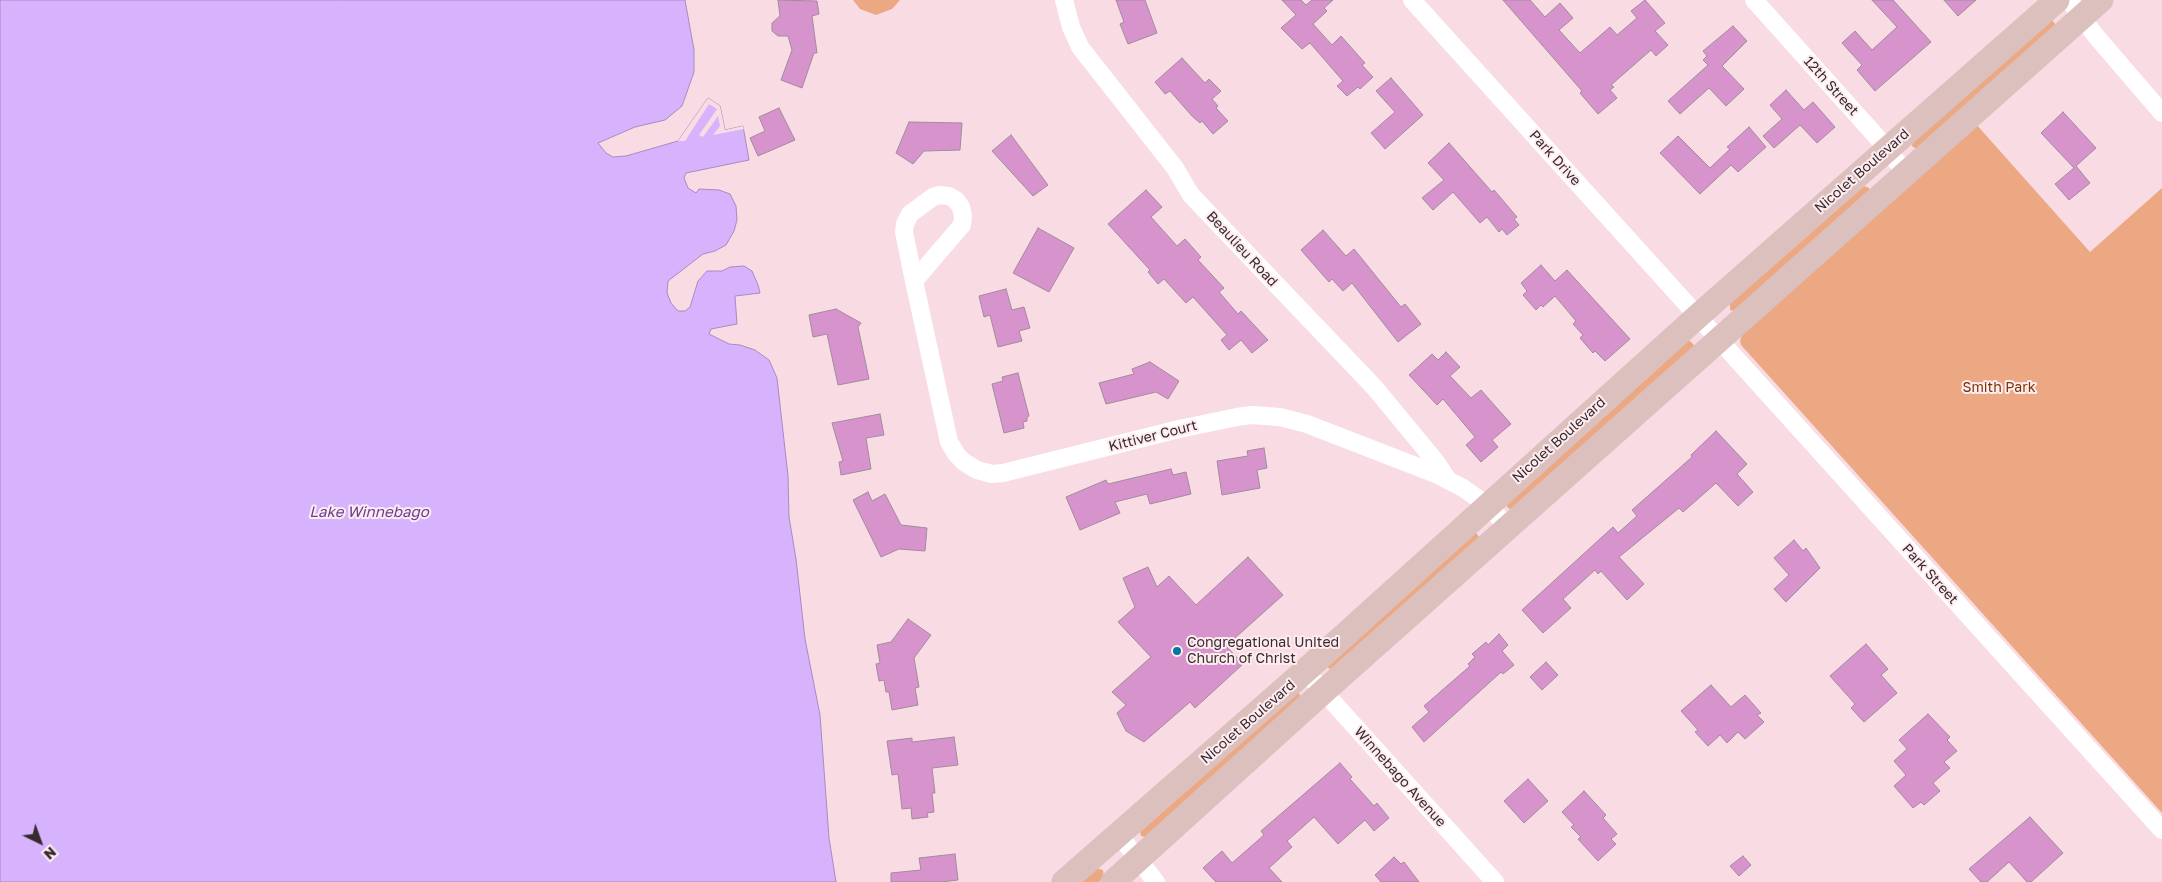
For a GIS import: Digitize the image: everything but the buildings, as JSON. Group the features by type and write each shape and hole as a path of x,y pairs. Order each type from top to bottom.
{"street":[{"name":"Beaulieu Road","path":"1064,0 1071,27 1080,47 1175,168 1191,195 1375,388 1436,462 1448,480"},
{"name":"12th Street","path":"1754,0 1906,173"},
{"name":"Nicolet Boulevard","path":"1064,882 1305,671 1698,316 2057,0"},
{"name":"Nicolet Boulevard","path":"1113,882 1323,692 1906,173 2076,9 2101,0"},
{"name":"Park Drive","path":"1422,3 1698,316"},
{"path":"2076,9 2162,113"},
{"name":"Kittiver Court","path":"914,280 962,225 962,207 949,196 933,197 910,214 905,224 904,232 914,280 949,442 957,455 977,470 992,474 1003,473 1237,416 1265,415 1294,419 1448,480 1487,505 1509,528"},
{"name":"Park Street","path":"1698,316 2162,830"},
{"name":"Winnebago Avenue","path":"1305,671 1495,882"},
{"path":"1119,835 1156,882"}],"green space":[{"path":"853,0 900,0 892,9 876,15 860,9"},
{"path":"2051,19 2056,25 1917,149 1913,147 1911,143"},
{"name":"Smith Park","path":"1975,123 2090,252 2162,188 2162,813 1741,345 1740,341 1743,331"},
{"path":"1864,186 1869,188 1870,192 1735,311 1730,310 1730,301"},
{"path":"1685,341 1690,341 1695,346 1513,510 1508,508 1506,503"},
{"path":"1476,533 1480,538 1333,670 1328,668 1327,664"},
{"path":"1298,692 1302,698 1145,837 1141,836 1140,832"},
{"path":"1096,868 1103,870 1104,878 1099,882 1080,882"}],"water":[{"name":"Lake Winnebago","path":"0,0 685,0 694,50 694,72 682,106 665,120 635,127 598,143 606,153 613,157 626,156 678,141 708,98 720,106 725,130 743,126 749,160 686,173 684,178 688,188 696,193 699,189 719,190 730,194 736,206 737,220 734,231 726,245 715,251 703,254 668,281 667,293 671,303 678,311 685,311 690,307 698,281 707,271 722,271 730,267 744,266 752,271 758,285 760,293 735,296 737,324 711,329 709,334 729,344 755,350 769,360 777,378 788,476 789,517 805,639 820,715 829,838 836,882 0,882"}],"pier":[{"path":"708,98 720,106 725,130 743,126 744,129 713,135 720,126 718,116 703,137 699,135 717,109 709,104 685,141 678,141"}],"place":[{"name":"Congregational United Church of Christ","path":"1177,651"}]}
